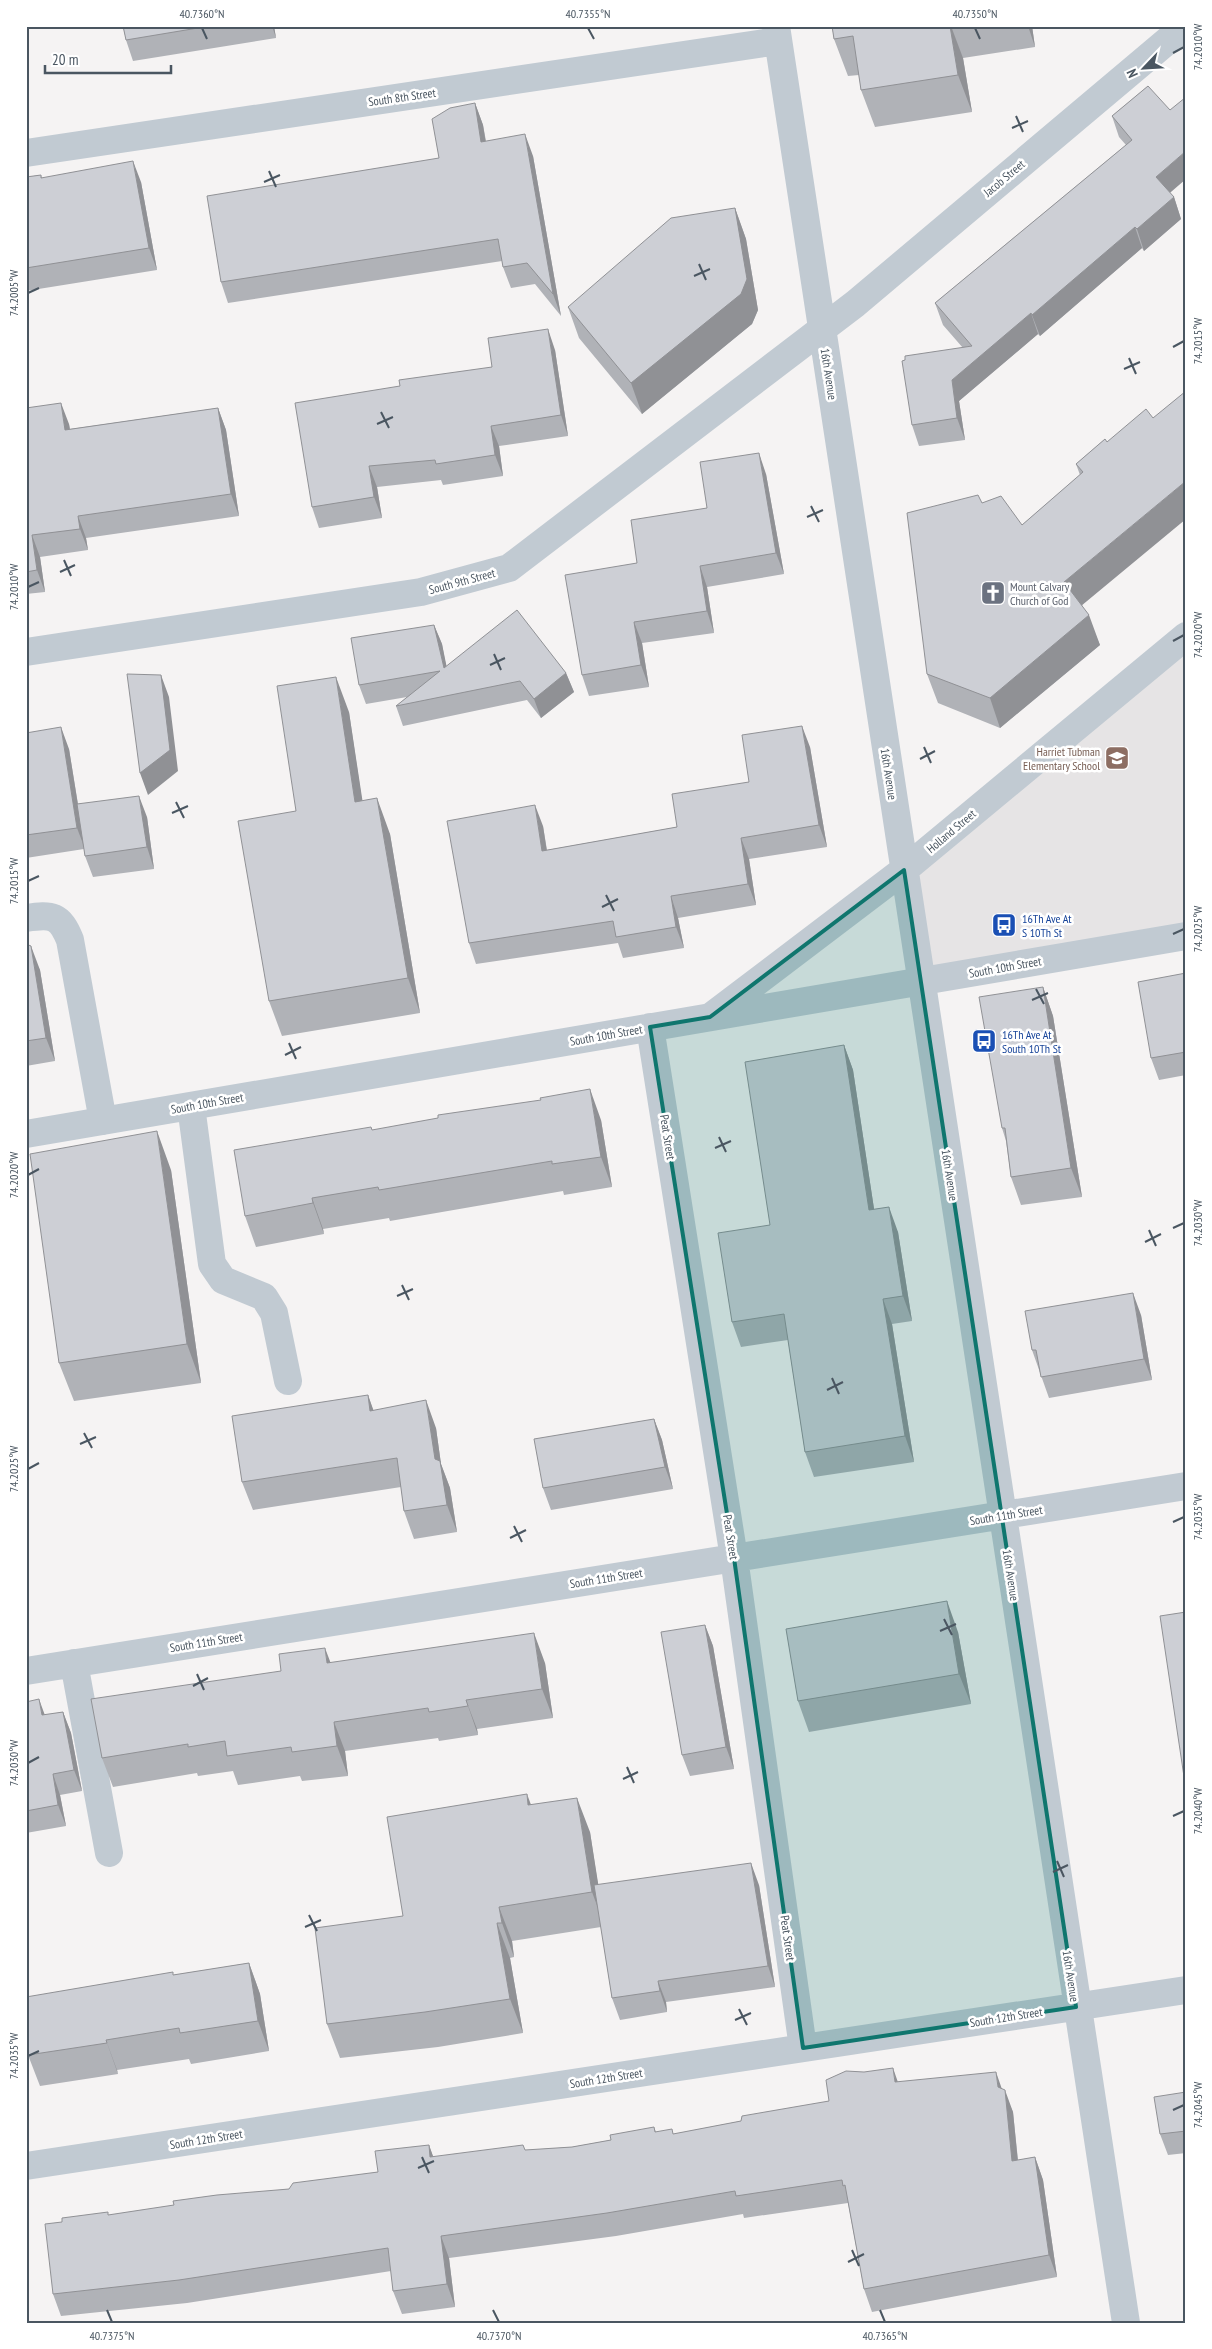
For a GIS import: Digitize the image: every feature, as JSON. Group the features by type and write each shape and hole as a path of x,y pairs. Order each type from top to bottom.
{"street":[{"name":"Jacob Street","path":"822,329 1185,26"},
{"name":"16th Avenue","path":"777,34 1076,2007 1126,2323"},
{"name":"South 8th Street","path":"26,153 777,34"},
{"name":"South 9th Street","path":"26,652 421,592 510,568 822,329"},
{"name":"Holland Street","path":"710,1017 904,870 1186,636"},
{"path":"26,918 48,915 63,924 70,940 103,1121"},
{"name":"South 10th Street","path":"26,1134 1186,936"},
{"name":"Peat Street","path":"650,1027 734,1558 803,2048"},
{"path":"191,1106 212,1264 223,1280 264,1297 274,1313 288,1381"},
{"name":"South 11th Street","path":"26,1671 1186,1486"},
{"path":"74,1663 109,1853"},
{"name":"South 12th Street","path":"26,2166 1186,1990"}],"highlighted area":[{"path":"904,870 1076,2007 803,2048 734,1558 650,1027 710,1017"}],"shaded area":[{"name":"Harriet Tubman Elementary School","path":"1186,643 1186,930 926,975 910,872"}],"building":[{"path":"123,26 210,26 126,40"},
{"path":"832,26 950,26 958,75 861,90 853,36 834,39"},
{"path":"1148,86 1170,110 1186,97 1186,151 1156,177 1174,197 1137,229 1135,227 952,380 957,418 912,425 902,361 905,360 905,356 972,346 935,303 1132,140 1112,116"},
{"path":"475,103 481,142 525,134 553,294 527,263 503,267 498,239 221,282 207,196 439,158 432,119 450,108"},
{"path":"133,161 149,248 26,268 26,177 41,175 41,178"},
{"path":"735,208 747,279 741,294 631,383 568,307 671,218"},
{"path":"548,329 561,415 491,426 495,455 436,464 435,460 369,466 374,497 312,507 295,403 400,386 399,380 492,367 488,338"},
{"path":"1186,391 1186,481 1064,582 1089,615 990,698 927,674 907,513 978,495 982,503 1001,496 1022,525 1083,472 1076,464 1105,439 1107,442 1146,409 1153,418"},
{"path":"61,403 65,430 218,408 231,494 78,516 80,529 32,535 37,570 26,572 26,408"},
{"path":"759,453 776,553 700,566 707,611 634,622 641,665 582,675 565,575 637,563 631,520 707,508 700,462"},
{"path":"517,610 566,673 534,699 520,681 396,706 440,671 359,685 351,638 434,625 444,668"},
{"path":"127,674 161,675 170,750 140,773"},
{"path":"336,677 355,802 377,798 408,978 269,1001 238,821 296,811 277,686"},
{"path":"802,726 819,825 741,838 748,884 671,896 676,927 616,937 613,921 469,943 447,821 535,805 542,851 677,827 672,794 749,782 742,735"},
{"path":"61,727 77,828 26,835 26,733"},
{"path":"139,796 147,847 85,856 77,804"},
{"path":"26,944 31,946 46,1038 26,1041"},
{"path":"1186,973 1186,1052 1151,1058 1138,982"},
{"path":"1043,987 1071,1168 1011,1177 1005,1128 1002,1128 979,997"},
{"path":"844,1045 869,1210 889,1207 903,1296 883,1299 905,1436 805,1452 784,1314 732,1322 718,1233 770,1225 745,1062"},
{"path":"590,1089 601,1157 552,1164 552,1161 379,1190 378,1187 312,1198 313,1203 245,1216 234,1150 371,1127 372,1130 438,1118 438,1115 541,1100 540,1098"},
{"path":"157,1131 187,1344 59,1363 30,1154"},
{"path":"1133,1293 1144,1359 1041,1377 1036,1350 1032,1350 1025,1311"},
{"path":"368,1395 370,1411 426,1400 435,1459 440,1461 447,1505 404,1511 397,1458 242,1482 232,1416"},
{"path":"654,1419 665,1467 543,1488 534,1439"},
{"path":"947,1601 959,1674 798,1701 786,1629"},
{"path":"1186,1612 1186,1790 1160,1616"},
{"path":"705,1625 726,1747 682,1755 661,1632"},
{"path":"534,1633 542,1689 466,1700 468,1706 429,1712 428,1708 334,1722 337,1746 292,1752 291,1747 227,1756 225,1741 188,1747 188,1744 102,1758 91,1699 281,1671 279,1654 325,1648 327,1663"},
{"path":"39,1699 42,1715 63,1712 74,1770 53,1774 58,1805 26,1811 26,1702"},
{"path":"527,1794 528,1805 577,1798 592,1892 499,1907 502,1923 497,1923 510,1999 327,2024 315,1928 403,1916 387,1817"},
{"path":"751,1863 768,1966 658,1981 660,1991 612,1998 594,1885"},
{"path":"249,1963 258,2021 180,2033 179,2028 106,2040 107,2043 28,2055 26,2041 26,1997 173,1972 173,1975"},
{"path":"893,2068 895,2082 996,2072 998,2087 1005,2090 1012,2161 1035,2157 1049,2255 864,2289 845,2185 843,2186 842,2180 736,2196 735,2191 607,2213 441,2236 447,2284 393,2291 388,2248 179,2280 53,2294 45,2224 62,2222 62,2218 108,2212 108,2215 174,2205 173,2201 217,2195 289,2189 293,2183 378,2172 375,2151 429,2145 430,2157 523,2145 525,2150 572,2147 611,2140 610,2135 654,2127 655,2132 672,2129 673,2134 741,2121 742,2116 829,2101 826,2080 846,2071 864,2072"},
{"path":"1186,2092 1186,2131 1160,2134 1154,2097"}],"place":[{"name":"Mount Calvary Church of God","path":"993,593"},
{"name":"Harriet Tubman Elementary School","path":"1117,758"},
{"name":"16Th Ave At S 10Th St","path":"1004,925"},
{"name":"16Th Ave At South 10Th St","path":"984,1041"}]}
